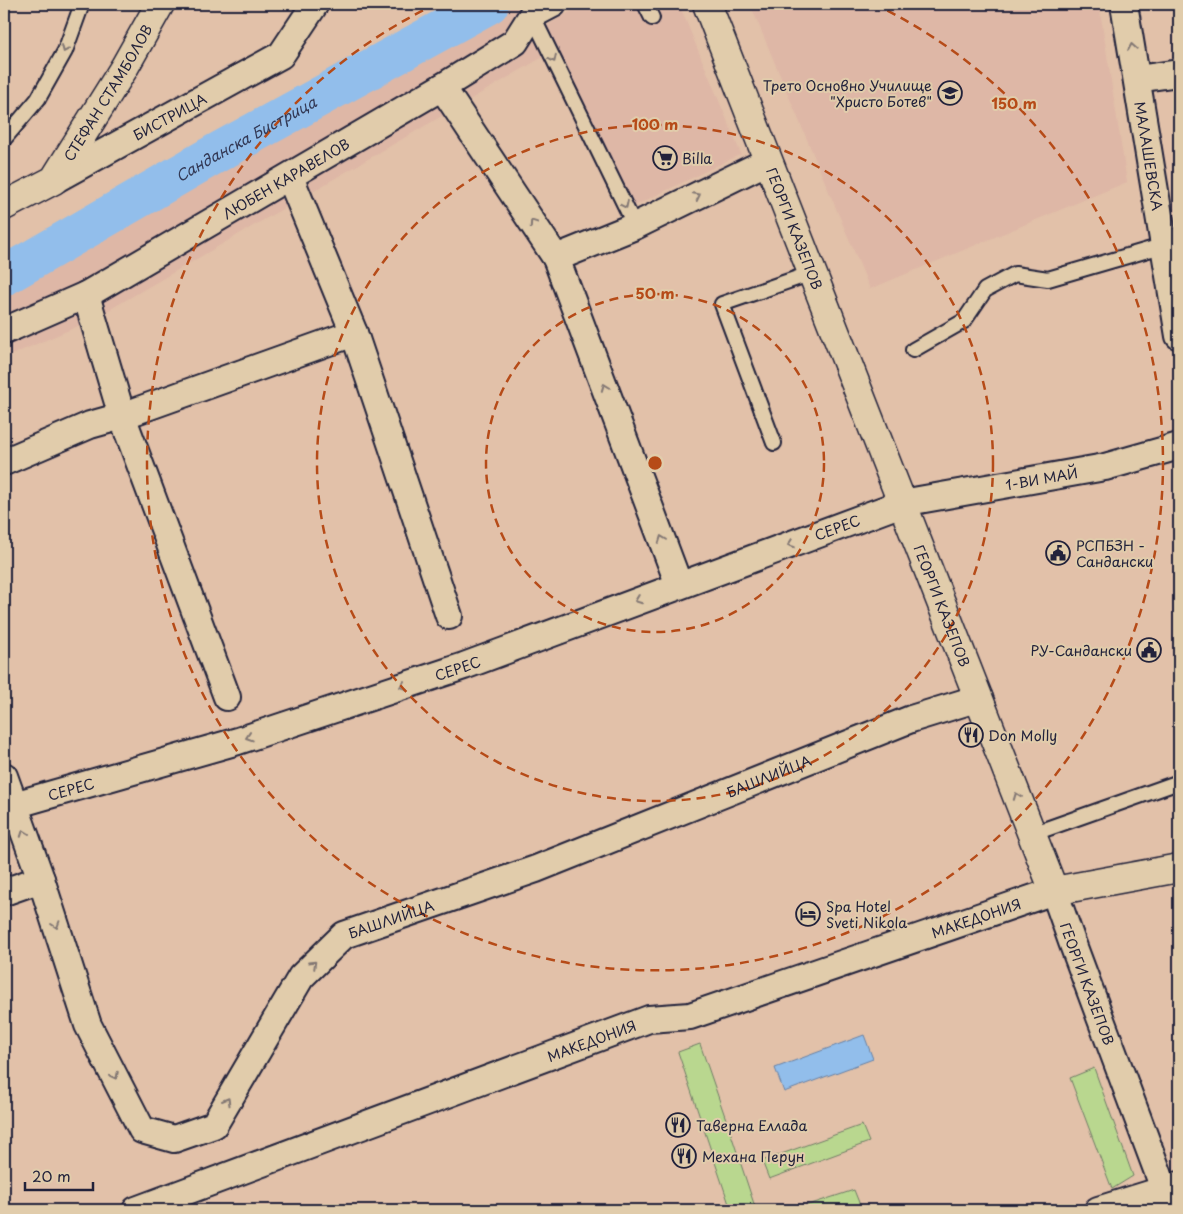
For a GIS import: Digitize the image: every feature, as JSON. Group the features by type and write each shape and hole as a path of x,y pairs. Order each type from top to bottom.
{"street":[{"name":"СТЕФАН СТАМБОЛОВ","path":"54,180 124,68 160,4"},
{"name":"БИСТРИЦА","path":"4,206 281,54 315,4"},
{"name":"ГЕОРГИ КАЗЕПОВ","path":"707,4 1032,834 1075,951 1172,1195"},
{"name":"МАЛАШЕВСКА","path":"1124,4 1179,336"},
{"name":"ЛЮБЕН КАРАВЕЛОВ","path":"4,331 86,295 442,87 515,42 542,10"},
{"path":"1137,78 1179,72"},
{"path":"442,87 556,258 679,585"},
{"path":"556,258 635,226 768,161"},
{"path":"290,177 354,333 450,616"},
{"path":"86,295 122,416 226,697"},
{"path":"4,462 90,425 122,416 354,333"},
{"name":"1-ВИ МАЙ","path":"902,503 1105,467 1179,446"},
{"name":"СЕРЕС","path":"9,807 238,741 464,666 902,503"},
{"name":"БАШЛИЙЦА","path":"4,776 9,807 41,879 88,1025 142,1130 174,1139 214,1124 301,976 344,935 536,869 911,719 978,698"},
{"path":"1054,891 1179,868"},
{"path":"4,892 41,879"},
{"name":"МАКЕДОНИЯ","path":"136,1210 649,1019 690,1016 1054,891"},
{"path":"1098,1210 1172,1195"}],"lane":[{"path":"4,139 38,99 65,51 82,4"},
{"path":"645,4 652,18"},
{"path":"542,10 635,226"},
{"path":"913,350 964,321 985,290 1015,274 1048,279 1165,245"},
{"path":"774,443 722,304 812,273"},
{"path":"1032,834 1179,782"}],"shaded area":[{"path":"515,4 543,57 90,321 4,358 4,284 73,257"},
{"path":"583,4 679,4 741,154 632,207 543,28"},
{"name":"Трето Основно Училище \"Христо Ботев\"","path":"750,4 1099,4 1127,182 870,289"}],"green space":[{"path":"700,1044 756,1210 731,1210 678,1052"},
{"path":"1094,1068 1133,1176 1112,1189 1070,1078"},
{"path":"862,1125 869,1142 769,1179 762,1161"},
{"path":"854,1190 862,1210 793,1210"}],"water":[{"path":"864,1035 873,1059 784,1092 775,1068"}],"waterway":[{"name":"Санданска Бистрица","path":"4,276 215,154 489,4"}],"place":[{"name":"Трето Основно Училище \"Христо Ботев\"","path":"950,93"},
{"name":"Billa","path":"665,158"},
{"name":"РСПБЗН - Сандански","path":"1058,553"},
{"name":"РУ-Сандански","path":"1149,650"},
{"name":"Don Molly","path":"971,735"},
{"name":"Spa Hotel Sveti Nikola","path":"808,914"},
{"name":"Таверна Еллада","path":"678,1125"},
{"name":"Механа Перун","path":"684,1156"}]}
